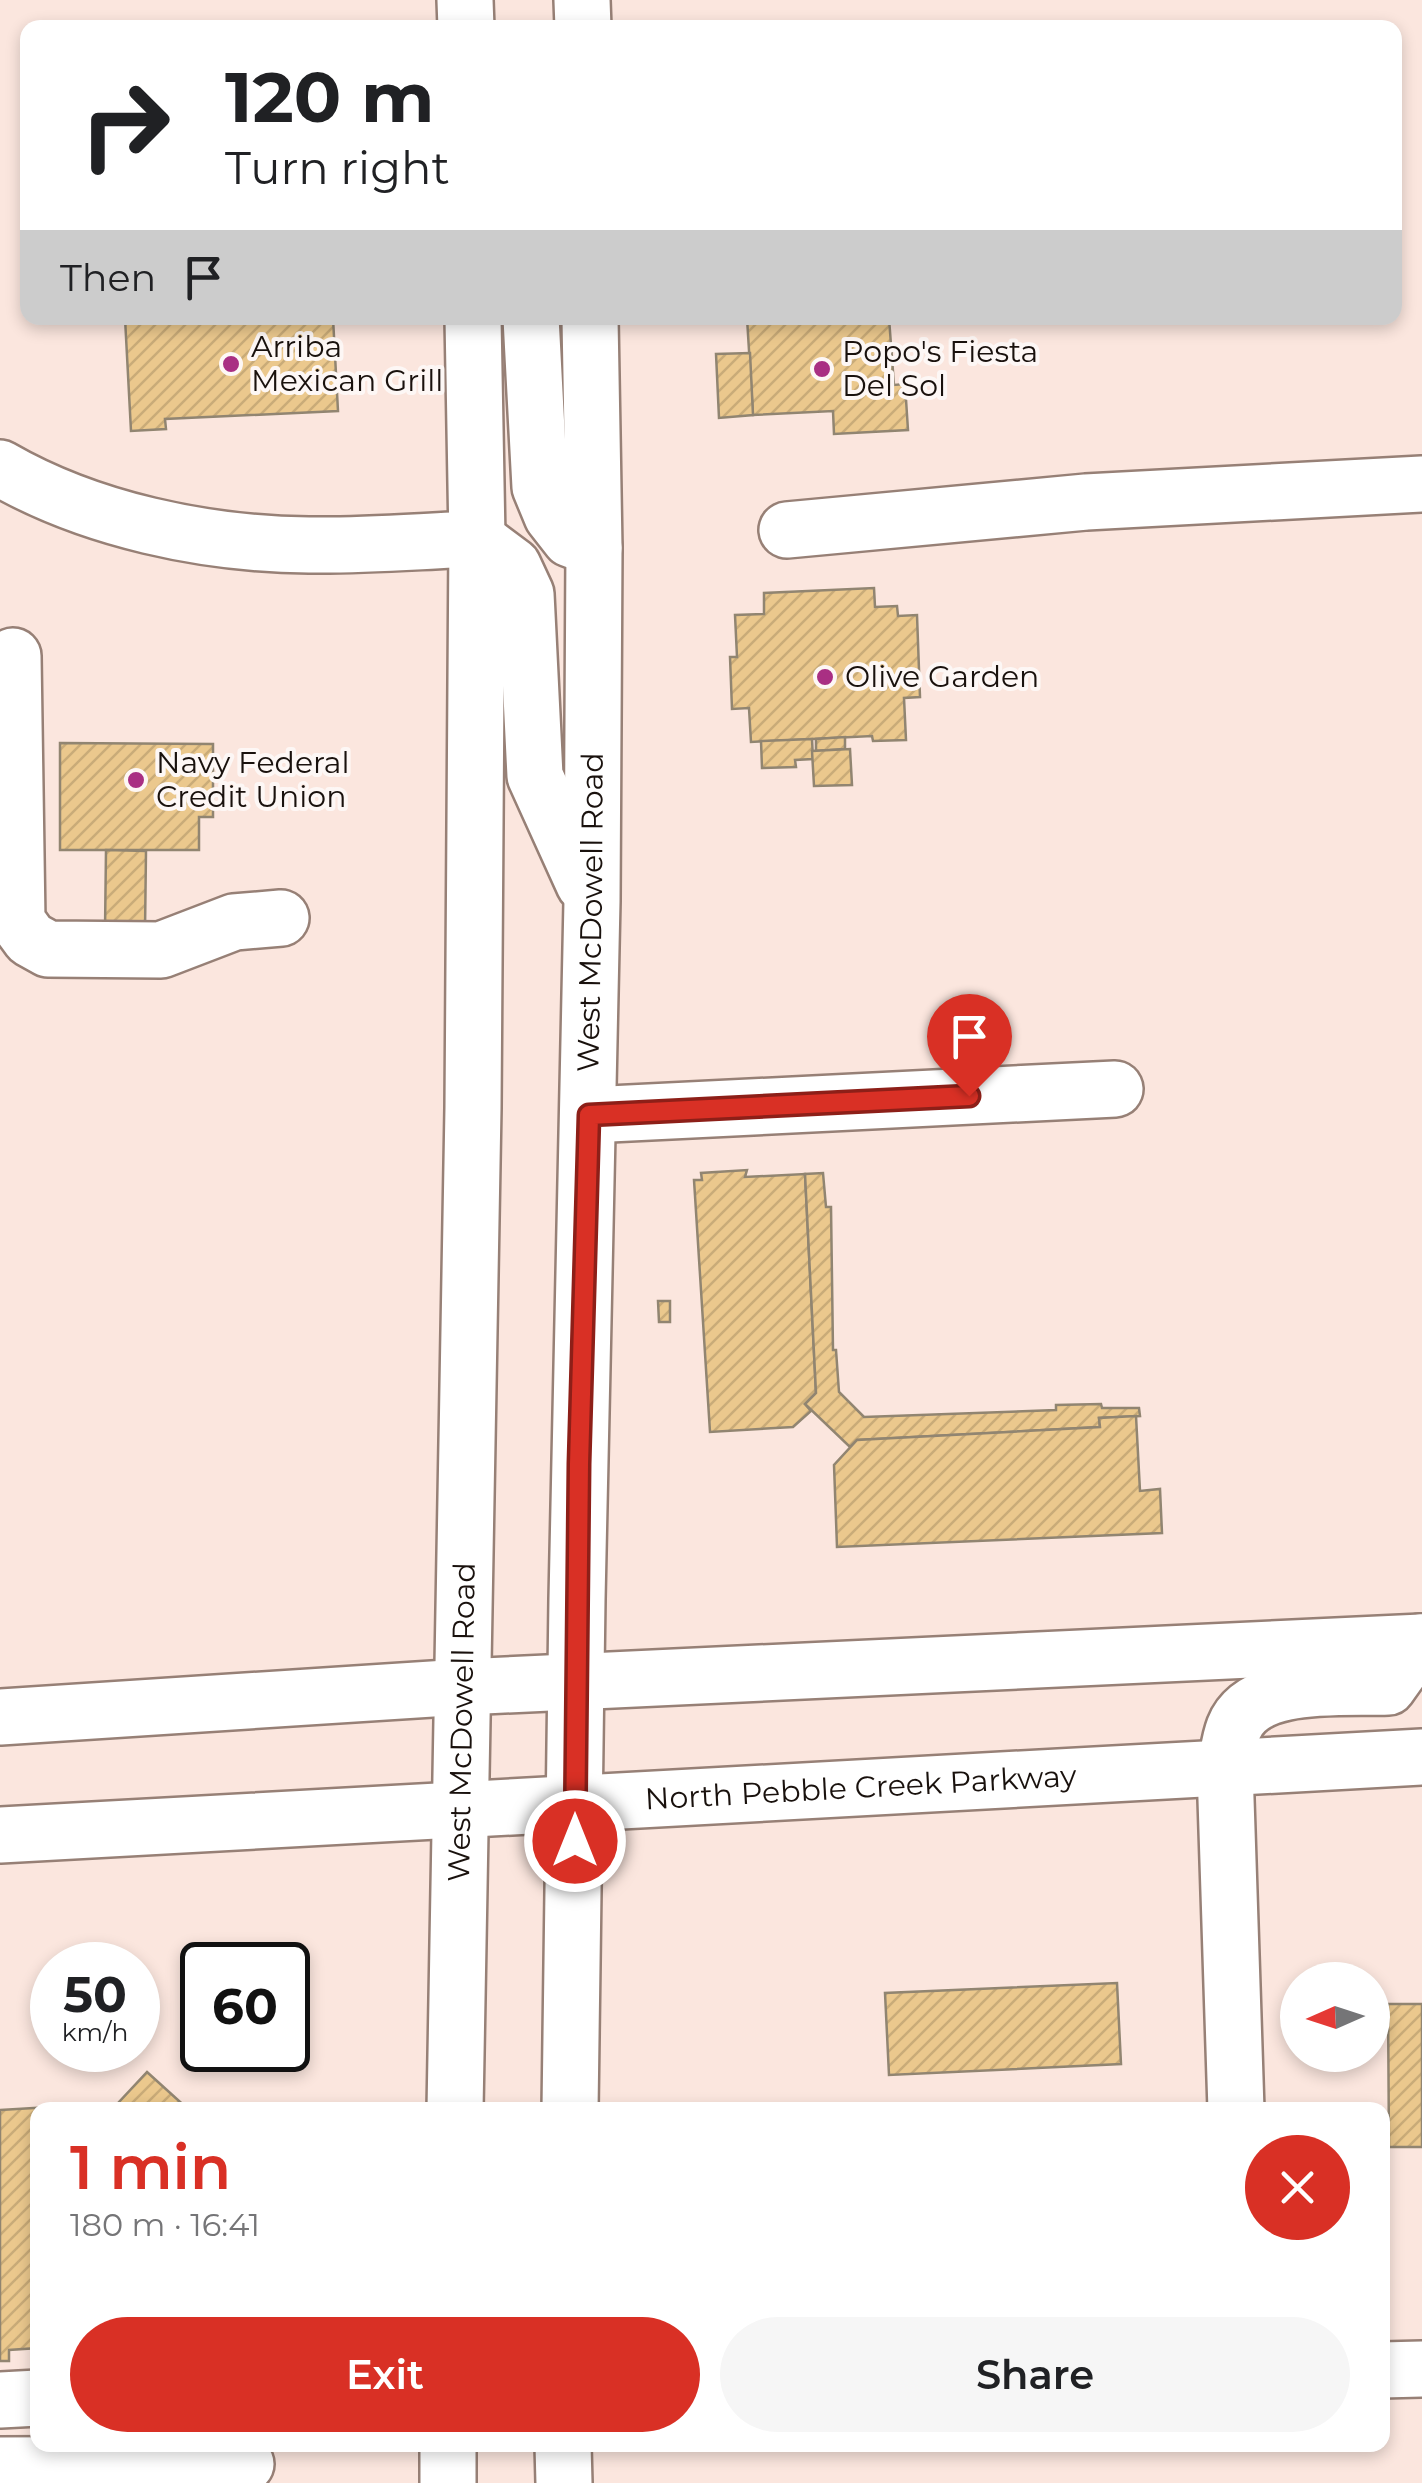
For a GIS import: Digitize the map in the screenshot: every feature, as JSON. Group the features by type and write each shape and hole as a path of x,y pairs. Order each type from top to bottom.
{"main road":[{"name":"West McDowell Road","path":"455,2102 473,1089 477,539 473,325"},
{"path":"531,325 540,488 552,516 570,539 594,548"},
{"name":"West McDowell Road","path":"570,2102 592,901 594,548 590,325"},
{"path":"0,468 27,484 114,515 194,534 309,545 477,539 513,566 526,594 536,776 592,901"},
{"path":"787,530 1086,502 1422,484"},
{"path":"14,656 18,921 30,939 48,949 161,950 234,922 282,918"},
{"path":"589,1115 1115,1089"},
{"path":"0,1717 463,1687 1421,1642"},
{"path":"1236,2102 1225,1768 1235,1726 1252,1704 1277,1693 1388,1687 1421,1642"},
{"name":"North Pebble Creek Parkway","path":"0,1835 1422,1757"},
{"path":"1390,2370 1422,2370"},
{"path":"0,2400 30,2398"},
{"path":"448,2452 448,2483"},
{"path":"563,2452 564,2483"},
{"path":"0,2464 246,2464"}],"building":[{"name":"Arriba Mexican Grill","path":"125,325 333,325 338,411 165,419 166,429 131,431"},
{"name":"Popo's Fiesta Del Sol","path":"747,325 890,325 894,385 905,384 908,430 834,434 833,411 753,415"},
{"path":"750,353 753,415 719,418 716,354"},
{"name":"Olive Garden","path":"874,588 875,607 897,606 898,616 917,615 920,697 904,698 906,740 873,741 872,736 751,742 749,708 732,709 730,657 737,657 735,615 764,614 764,593"},
{"path":"845,737 845,749 816,751 816,739"},
{"path":"812,739 813,759 795,760 796,767 762,768 761,741"},
{"name":"Navy Federal Credit Union","path":"60,743 213,744 213,817 199,817 199,850 60,850"},
{"path":"850,749 852,785 814,786 812,751"},
{"path":"106,850 146,851 145,931 105,930"},
{"path":"747,1170 745,1177 805,1174 816,1393 805,1404 811,1411 793,1427 710,1432 694,1180 702,1180 701,1173"},
{"path":"823,1173 826,1207 831,1207 833,1350 839,1392 864,1417 1056,1410 1056,1405 1101,1404 1102,1408 1139,1408 1140,1416 1099,1418 1100,1427 857,1440 850,1447 805,1404 816,1393 805,1174"},
{"path":"658,1301 670,1301 670,1322 659,1322"},
{"path":"1136,1416 1140,1491 1160,1489 1162,1533 837,1547 834,1465 857,1440 1100,1427 1099,1418"},
{"path":"1117,1983 1121,2064 889,2075 885,1993"},
{"path":"1390,2004 1422,2004 1422,2147 1390,2147"},
{"path":"147,2072 180,2102 119,2102"},
{"path":"30,2108 30,2349 9,2350 9,2361 0,2361 0,2110"}],"place":[{"name":"Arriba Mexican Grill","path":"231,364"},
{"name":"Popo's Fiesta Del Sol","path":"822,369"},
{"name":"Olive Garden","path":"825,677"},
{"name":"Navy Federal Credit Union","path":"136,780"}],"route":[{"path":"575,1841 579,1464 589,1115 969,1096"}]}
